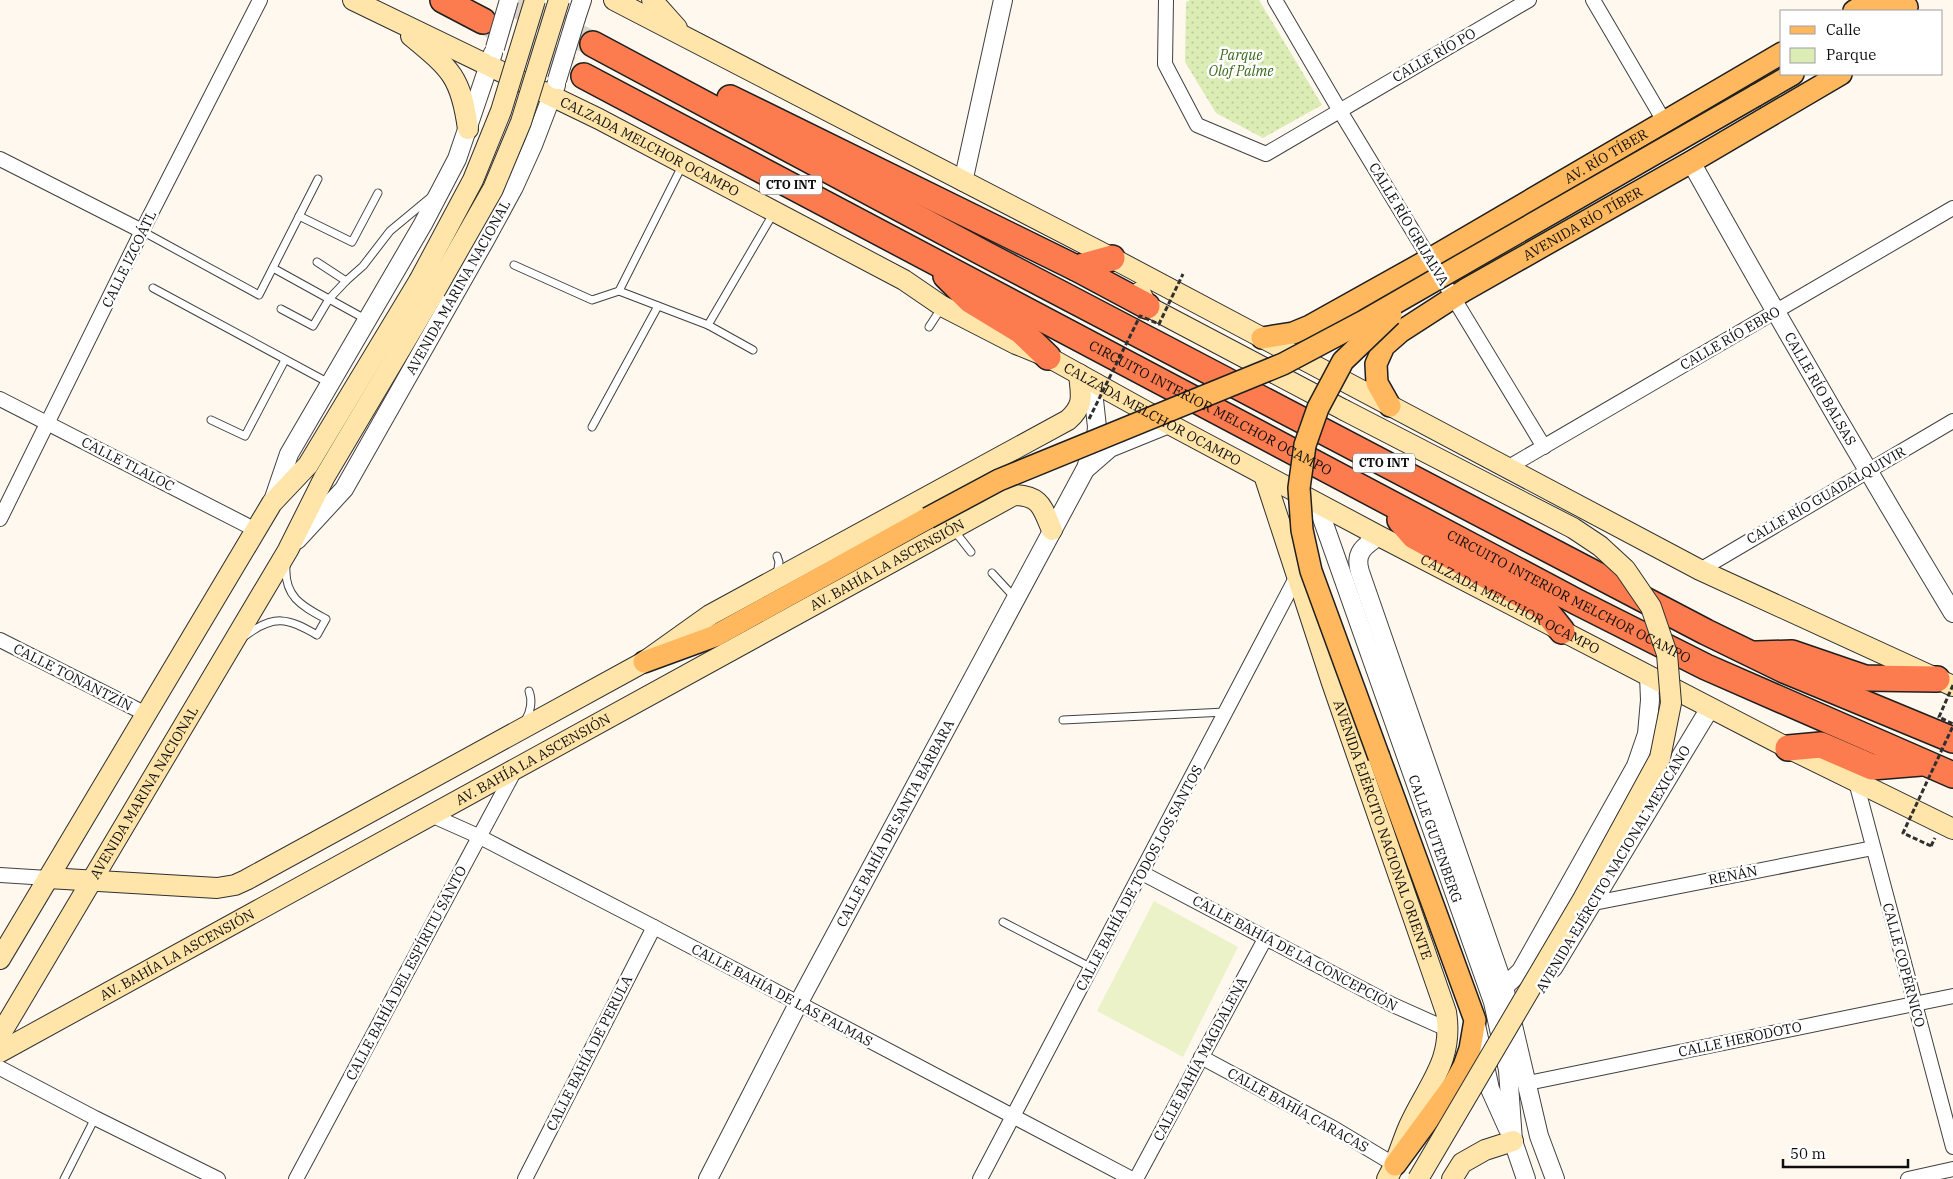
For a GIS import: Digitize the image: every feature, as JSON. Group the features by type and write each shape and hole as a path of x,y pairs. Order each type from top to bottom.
{"highway":[{"path":"443,0 483,21"},
{"name":"CTO INT","path":"593,44 987,255 1748,654 1953,740"},
{"name":"CIRCUITO INTERIOR MELCHOR OCAMPO","path":"584,76 1382,499 1706,667 1953,775"},
{"path":"671,85 708,87 1076,268 1147,306"},
{"path":"656,113 766,136"},
{"path":"926,257 970,300 1021,331 1048,357"},
{"path":"1076,268 1118,262"},
{"path":"1382,499 1414,536 1542,606 1562,631"},
{"path":"1748,654 1792,652 1865,678 1948,684"},
{"path":"1788,748 1820,745 1872,767 1923,762"}],"main road":[{"name":"CALZADA MELCHOR OCAMPO","path":"354,0 389,17 492,56 552,84 684,164 904,280 942,306 1016,344 1048,357 1317,504 1710,708 1856,782 1953,828"},
{"path":"533,0 552,84"},
{"name":"AVENIDA MARINA NACIONAL","path":"0,1035 288,550 324,478 427,286 474,180 501,111 533,0"},
{"name":"AVENIDA MARINA NACIONAL","path":"0,959 272,503 308,465 493,189 520,122 559,0"},
{"path":"614,0 1118,262 1700,570 1948,684"},
{"path":"652,0 686,37"},
{"path":"1856,10 1868,3 1908,7"},
{"path":"389,17 449,70 458,84 464,102 468,129"},
{"name":"AV. RÍO TÍBER","path":"1435,255 1780,54"},
{"path":"644,662 715,636 999,480 1283,364 1417,291 1791,75"},
{"name":"AVENIDA RÍO TÍBER","path":"1390,406 1376,378 1376,364 1381,351 1400,332 1459,294 1691,162 1838,75"},
{"path":"1262,338 1304,329 1435,255 1446,266 1455,280 1459,294"},
{"path":"1118,262 1147,306 1573,528 1600,546 1625,569 1651,607 1667,654 1671,703 1660,758 1583,899 1418,1179"},
{"path":"1391,1172 1453,1086 1464,1066 1470,1048 1475,1020 1311,571 1302,530 1299,488 1305,445 1318,408 1343,360 1417,291"},
{"path":"48,878 217,888 235,885 246,880 644,662 710,615 1068,420 1076,413 1081,402 1085,378"},
{"name":"AVENIDA EJÉRCITO NACIONAL ORIENTE","path":"1264,475 1332,683 1446,1012 1449,1030 1444,1060 1409,1124 1391,1172"},
{"name":"AV. BAHÍA LA ASCENSIÓN","path":"0,1052 952,528 1014,496 1028,496 1037,501 1052,530"},
{"path":"246,880 259,909"},
{"path":"1452,1179 1462,1163 1485,1150 1513,1141"}],"street":[{"name":"CALLE IZCOÁTL","path":"0,519 142,231 260,0"},
{"name":"AVENIDA MARINA NACIONAL","path":"272,503 289,454 444,187 468,129 509,0"},
{"name":"AVENIDA MARINA NACIONAL","path":"288,550 344,489 514,187 534,145 552,84 582,0"},
{"path":"963,182 1003,0"},
{"name":"CALLE RÍO PO","path":"1166,0 1165,64 1197,125 1266,154 1529,0"},
{"name":"CALLE RÍO GRIJALVA","path":"1275,0 1340,111 1435,255"},
{"path":"1593,0 1664,121"},
{"path":"0,159 142,231"},
{"name":"CALLE RÍO BALSAS","path":"1691,162 1867,471 1953,613"},
{"name":"CALLE RÍO EBRO","path":"1507,468 1953,208"},
{"name":"CALLE RÍO GRIJALVA","path":"1459,294 1544,447"},
{"path":"1085,378 1097,427 1096,437 1086,468"},
{"name":"CALLE TLALOC","path":"0,399 256,530"},
{"name":"CALLE RÍO GUADALQUIVIR","path":"1700,570 1953,421"},
{"path":"1086,468 1110,448 1169,424"},
{"name":"CALLE BAHÍA DE SANTA BÁRBARA","path":"708,1179 798,1004 1086,468"},
{"name":"CALLE GUTENBERG","path":"1317,504 1493,1002 1508,1070 1513,1141 1526,1179"},
{"name":"CALLE GUTENBERG","path":"1379,536 1361,549 1357,558 1358,563 1504,987 1539,1136 1555,1179"},
{"name":"CALLE BAHÍA DE TODOS LOS SANTOS","path":"980,1179 1296,576"},
{"name":"CALLE TONANTZÍN","path":"0,640 146,714"},
{"path":"1332,683 1390,660"},
{"path":"1504,987 1521,971 1636,766 1646,734 1650,700 1649,676"},
{"name":"AVENIDA EJÉRCITO NACIONAL MEXICANO","path":"1515,1030 1594,903 1710,708"},
{"name":"CALLE BAHÍA DEL ESPÍRITU SANTO","path":"296,1179 516,768"},
{"name":"CALLE COPÉRNICO","path":"1856,782 1913,1003 1953,1147"},
{"name":"CALLE BAHÍA DE LAS PALMAS","path":"431,815 478,836 654,927 1134,1179"},
{"name":"RENÁN","path":"1594,903 1873,848"},
{"name":"CALLE BAHÍA DE LA CONCEPCIÓN","path":"1142,873 1392,1005 1449,1030"},
{"path":"0,875 48,878"},
{"name":"CALLE BAHÍA DE PERULA","path":"524,1179 654,927"},
{"name":"CALLE BAHÍA MAGDALENA","path":"1134,1179 1265,939"},
{"name":"CALLE HERODOTO","path":"1528,1083 1953,996"},
{"path":"1475,1020 1490,1089 1513,1141"},
{"name":"CALLE BAHÍA CARACAS","path":"1200,1057 1335,1129 1391,1172"},
{"path":"0,1068 94,1118 218,1179"},
{"path":"1908,1179 1953,1169"}],"lane":[{"path":"619,291 684,164"},
{"path":"142,231 259,295 318,179"},
{"path":"281,309 313,326 329,299 364,266 390,231 444,187"},
{"path":"299,216 352,242 378,193"},
{"path":"708,325 775,212"},
{"path":"317,262 346,281"},
{"path":"514,265 592,300 619,291 708,325 753,350"},
{"path":"274,268 367,320"},
{"path":"153,288 330,383"},
{"path":"592,428 658,306"},
{"path":"929,327 942,306"},
{"path":"211,420 245,436 285,360"},
{"path":"952,528 971,552"},
{"path":"231,646 258,626 270,620 284,620 297,624 318,635 326,619 306,609 291,594 285,568 288,550"},
{"path":"772,581 778,570 779,562 777,556"},
{"path":"992,573 1015,598"},
{"path":"512,734 525,722 528,716 532,699 529,691"},
{"path":"1064,720 1226,712"},
{"path":"1003,922 1092,968"},
{"path":"64,1179 94,1118"}],"path":[{"path":"1089,419 1140,316 1159,324 1183,274"},
{"path":"1932,846 1904,833 1953,725 1939,717 1948,684"}],"green space":[{"name":"Parque Olof Palme","path":"1190,0 1259,0 1322,105 1263,138 1216,113 1185,62 1186,2"},
{"path":"1154,901 1238,947 1183,1057 1097,1011"}],"tunnel":[{"path":"506,0 593,44"},
{"path":"483,21 584,76"}]}
